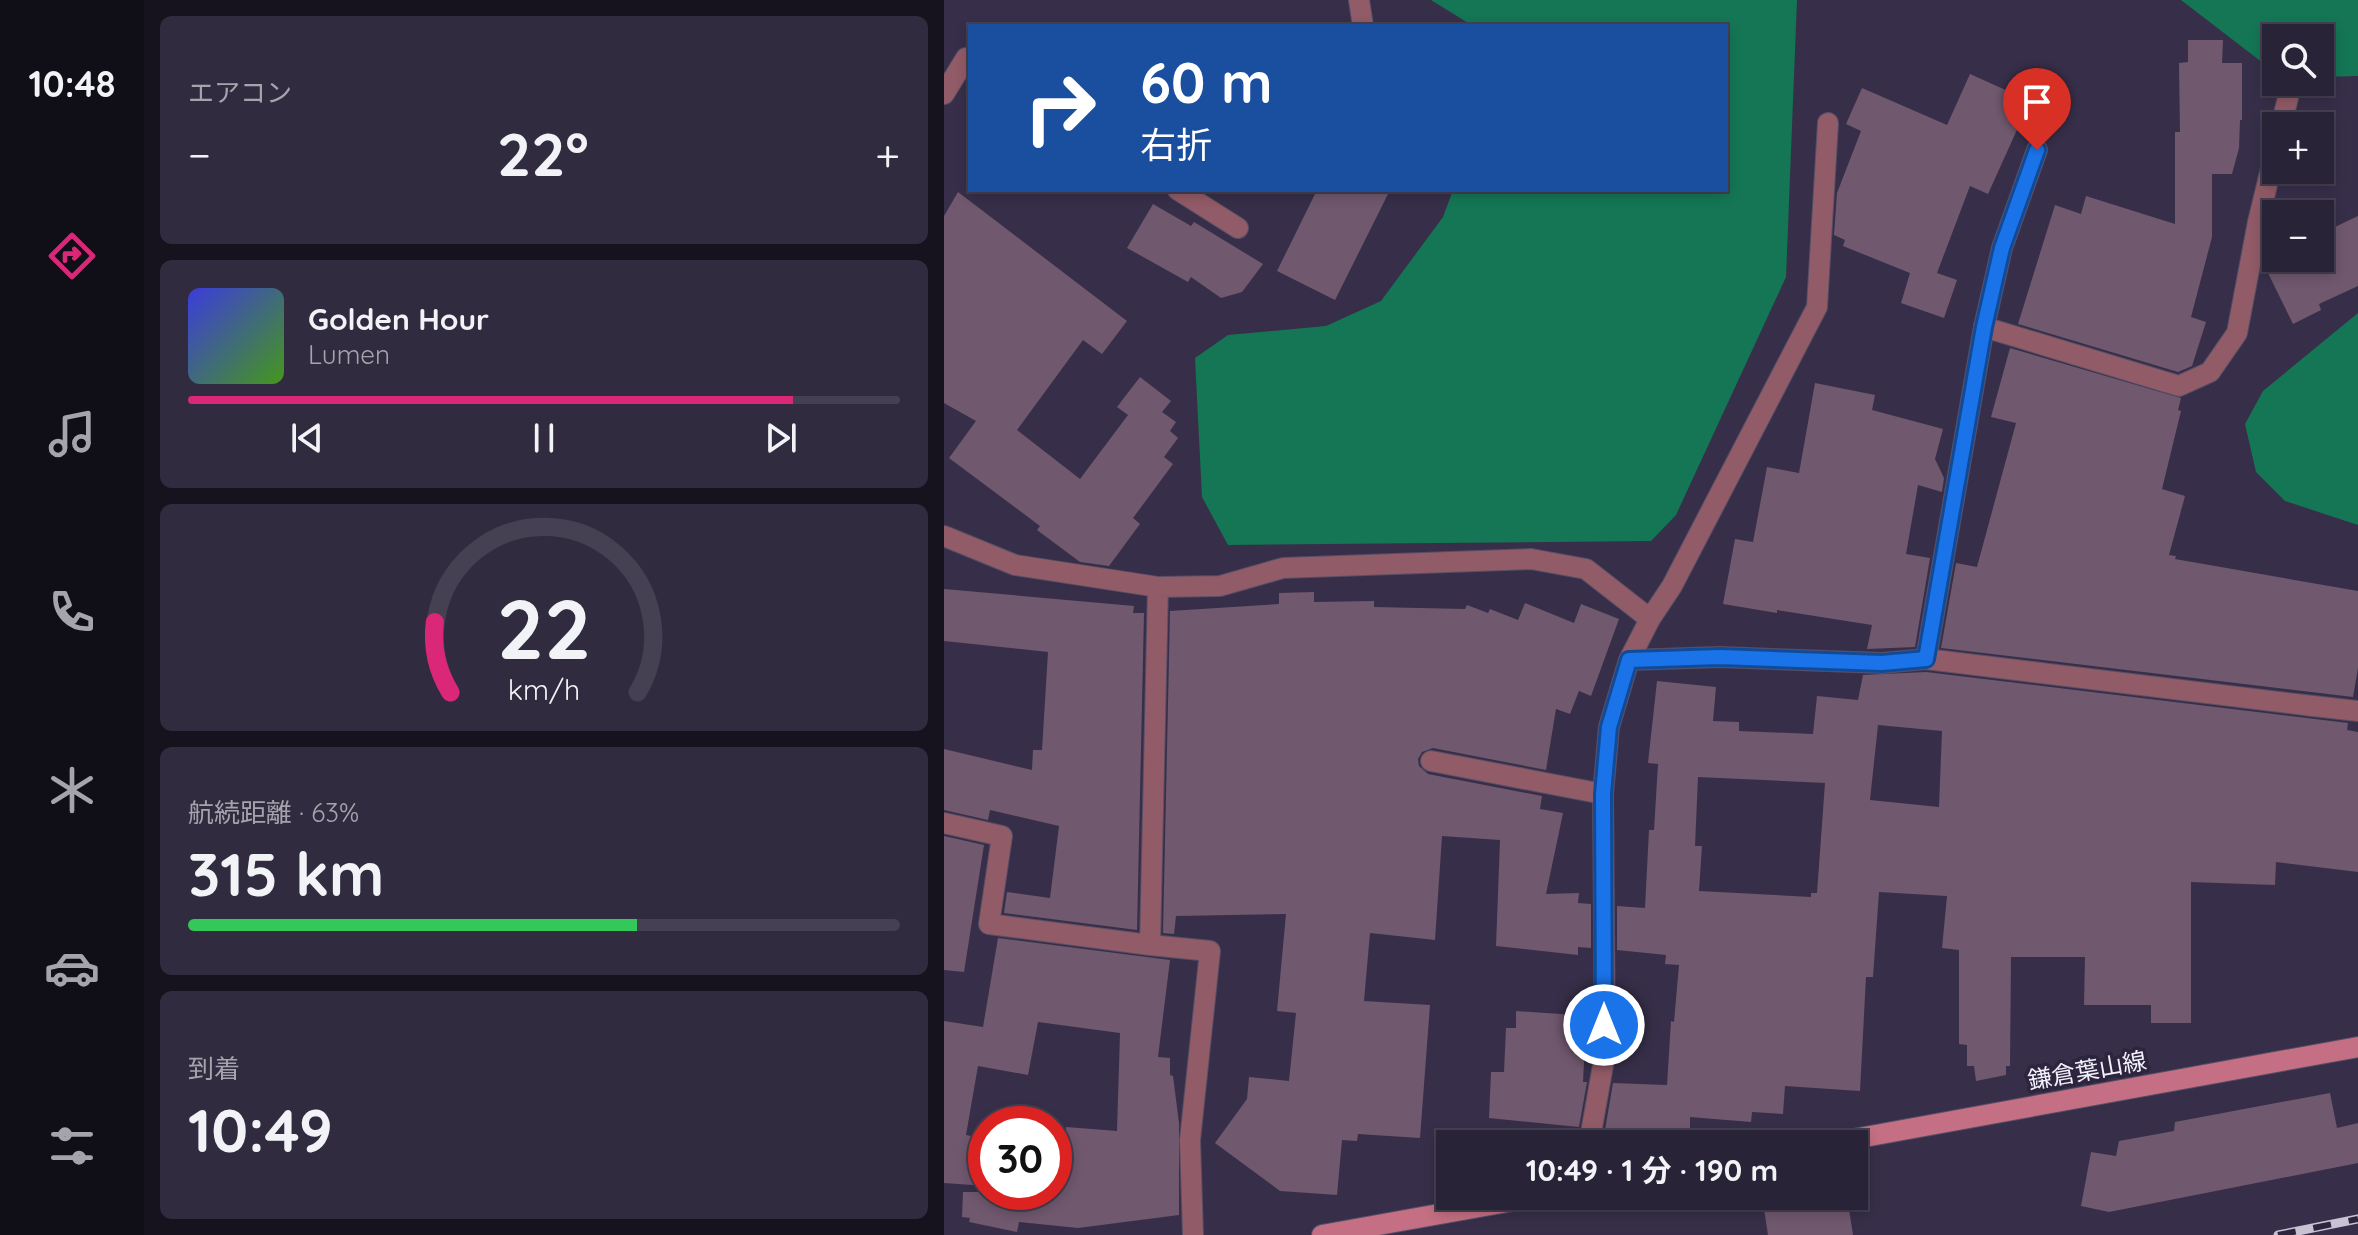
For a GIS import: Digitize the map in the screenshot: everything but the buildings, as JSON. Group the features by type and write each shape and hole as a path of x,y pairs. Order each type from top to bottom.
{"main road":[{"name":"鎌倉葉山線","path":"1868,1136 2358,1047"},
{"path":"1322,1235 1462,1210"}],"street":[{"path":"1359,0 1363,24"},
{"path":"944,94 966,58 968,60"},
{"path":"1591,1130 1605,1054 1603,794 1609,727 1629,660 1650,619 1672,586 1817,307 1828,123"},
{"path":"1926,659 1984,327 2002,248 2037,150"},
{"path":"1984,327 2179,386 2210,372 2237,333 2267,184"},
{"path":"1181,192 1238,228"},
{"path":"944,536 1015,565 1158,587 1220,586 1283,568 1531,559 1586,569 1650,619"},
{"path":"1150,945 1158,587"},
{"path":"1629,660 1720,657 1882,663 1926,659 2358,711"},
{"path":"1431,761 1603,794"},
{"path":"944,823 1002,836 989,924 1210,951 1190,1140 1193,1235"}],"green space":[{"path":"1431,0 1797,0 1786,277 1676,515 1651,541 1228,545 1202,497 1195,358 1228,335 1326,326 1381,301 1443,217 1452,192 1728,192 1728,24 1470,24"},
{"path":"2181,0 2358,0 2358,76 2334,77 2334,24 2262,24 2262,62"},
{"path":"2358,313 2358,525 2285,501 2256,472 2245,424 2263,391"}],"railway":[{"path":"2278,1235 2358,1219"}],"route":[{"path":"1604,1025 1603,794 1609,727 1629,660 1720,657 1882,663 1926,659 1984,327 2002,248 2037,150"}]}
